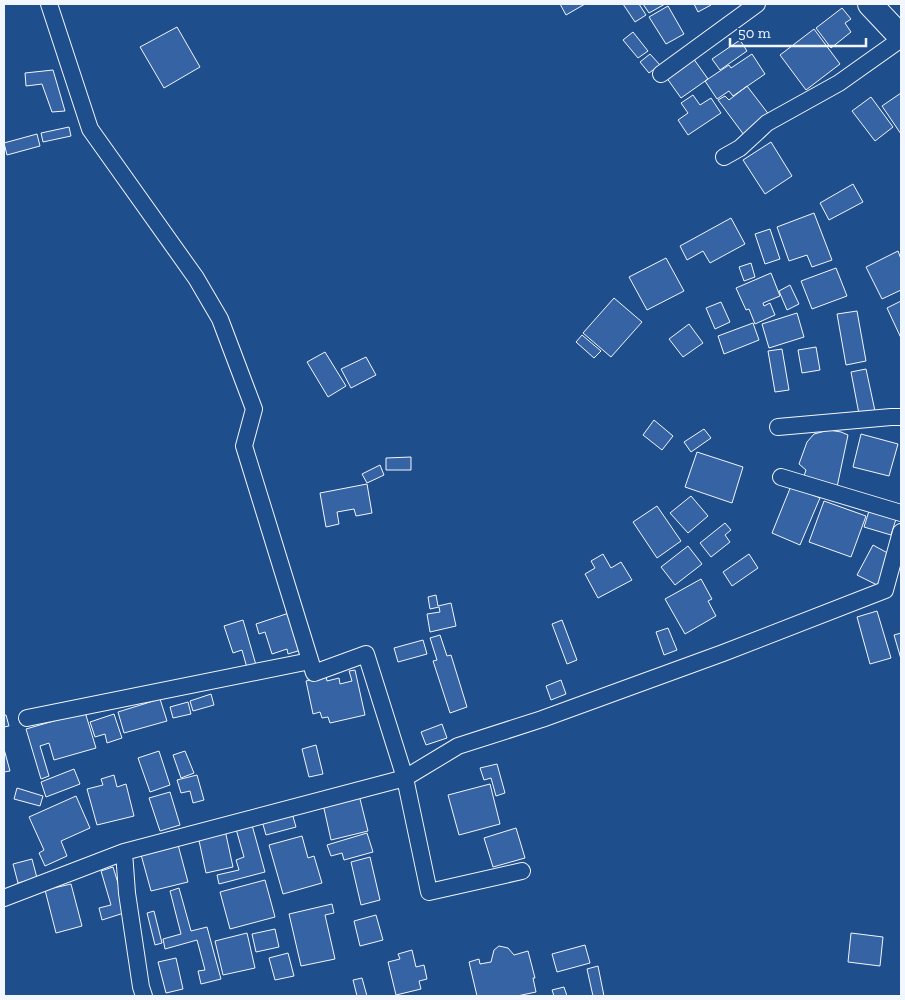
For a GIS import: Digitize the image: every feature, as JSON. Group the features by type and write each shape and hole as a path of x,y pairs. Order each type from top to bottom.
{"main road":[{"path":"870,4 901,38"}],"street":[{"path":"49,4 90,129 196,278 220,319 254,409 244,446 314,673 366,654 405,778 429,892 522,871"},
{"path":"661,74 757,4"},
{"path":"724,158 740,148 767,123 839,83 901,38"},
{"path":"778,427 901,417"},
{"path":"780,477 901,513"},
{"path":"4,898 124,852 405,778 458,746 723,653 885,590 901,532"},
{"path":"27,718 310,661"},
{"path":"124,852 127,893 144,996"}],"building":[{"path":"560,4 585,4 566,15"},
{"path":"623,4 639,4 646,15 635,22"},
{"path":"643,4 665,4 649,13"},
{"path":"694,4 710,4 711,5 698,12"},
{"path":"668,6 684,34 666,44 649,17"},
{"path":"842,8 851,19 845,23 851,32 831,48 816,28"},
{"path":"177,27 200,67 164,88 140,47"},
{"path":"814,29 840,64 806,90 780,55"},
{"path":"633,32 648,51 638,58 623,40"},
{"path":"740,40 747,51 720,70 712,59"},
{"path":"650,54 660,65 649,73 640,62"},
{"path":"752,54 765,74 733,96 729,91 717,99 705,81 729,65 731,68"},
{"path":"693,58 708,79 681,98 666,77"},
{"path":"53,70 65,111 52,112 42,84 26,86 25,73"},
{"path":"747,86 770,116 744,135 718,100 725,96 729,100"},
{"path":"901,93 901,134 882,106"},
{"path":"693,95 700,105 711,98 721,113 688,135 678,120 688,113 681,103"},
{"path":"871,97 893,127 875,141 852,111"},
{"path":"69,127 71,136 43,142 41,133"},
{"path":"37,134 40,146 7,155 4,143"},
{"path":"771,142 792,176 765,194 743,160"},
{"path":"853,184 863,202 829,220 820,203"},
{"path":"814,213 832,260 812,267 807,255 789,261 777,227"},
{"path":"731,218 745,244 710,263 703,251 687,260 680,246"},
{"path":"770,229 780,259 765,264 755,234"},
{"path":"898,251 901,259 901,290 882,299 866,267"},
{"path":"666,258 684,291 647,310 629,277"},
{"path":"751,263 755,277 744,281 739,267"},
{"path":"836,268 847,296 812,309 801,281"},
{"path":"771,273 780,296 763,303 764,306 770,303 775,315 755,324 749,309 746,310 736,288"},
{"path":"790,285 799,304 787,310 779,291"},
{"path":"614,298 642,322 611,357 583,333"},
{"path":"901,301 901,338 887,308"},
{"path":"721,302 730,322 715,329 706,308"},
{"path":"857,311 866,361 846,365 837,314"},
{"path":"797,313 804,337 769,348 762,324"},
{"path":"753,323 759,340 724,354 718,336"},
{"path":"689,324 703,343 683,357 669,339"},
{"path":"582,335 601,351 594,358 576,342"},
{"path":"816,347 820,370 802,373 798,350"},
{"path":"782,349 789,390 775,392 768,351"},
{"path":"325,352 346,386 328,397 307,362"},
{"path":"366,357 376,375 351,388 341,369"},
{"path":"866,369 875,411 859,414 851,372"},
{"path":"654,420 673,436 662,450 643,435"},
{"path":"704,429 711,438 691,452 684,442"},
{"path":"829,430 848,435 837,487 803,479 806,470 799,464 807,442 814,434"},
{"path":"861,434 898,444 889,476 853,467"},
{"path":"697,452 743,467 732,503 685,487"},
{"path":"411,457 411,470 386,470 386,458"},
{"path":"380,465 384,475 367,483 362,474"},
{"path":"367,484 372,513 356,516 354,509 337,512 339,524 326,527 320,493"},
{"path":"791,486 820,498 800,545 772,533"},
{"path":"691,496 708,516 688,533 670,513"},
{"path":"824,501 866,516 851,557 809,542"},
{"path":"657,506 681,541 657,558 633,522"},
{"path":"869,511 896,519 891,535 864,527"},
{"path":"725,523 731,530 725,535 730,542 711,557 700,543"},
{"path":"873,545 893,556 877,585 857,575"},
{"path":"688,546 702,564 675,585 661,567"},
{"path":"603,554 611,568 621,562 632,580 598,598 585,574 595,568 591,561"},
{"path":"749,554 758,568 732,586 723,572"},
{"path":"701,579 712,599 708,601 716,616 685,634 665,599"},
{"path":"436,595 438,606 451,603 456,626 430,632 427,614 440,612 439,607 430,609 428,597"},
{"path":"877,611 891,658 870,664 857,617"},
{"path":"289,613 301,650 288,654 287,649 272,654 265,632 259,634 256,624"},
{"path":"243,620 256,665 247,668 242,650 233,653 224,626"},
{"path":"562,620 577,660 567,664 552,624"},
{"path":"668,628 677,650 664,655 656,632"},
{"path":"901,633 901,659 894,635"},
{"path":"440,635 447,656 451,655 467,707 450,713 433,661 437,660 430,638"},
{"path":"423,640 427,654 398,662 394,648"},
{"path":"355,670 365,715 330,723 328,717 322,718 320,712 313,714 306,681 326,676 327,681 339,678 340,684 352,681 349,671"},
{"path":"561,680 566,694 551,700 546,686"},
{"path":"211,694 214,705 193,711 190,701"},
{"path":"160,699 167,721 124,733 118,712"},
{"path":"188,702 191,714 173,718 170,707"},
{"path":"85,712 96,748 54,760 49,743 40,746 49,776 41,779 26,729"},
{"path":"114,714 122,738 107,743 105,734 95,737 90,722"},
{"path":"4,715 6,715 9,726 4,727"},
{"path":"442,724 447,738 426,745 421,732"},
{"path":"316,745 323,774 309,777 302,749"},
{"path":"4,749 10,771 4,772"},
{"path":"159,751 170,785 150,792 138,758"},
{"path":"185,751 194,773 181,778 173,755"},
{"path":"497,764 505,793 496,796 491,778 484,780 480,768"},
{"path":"74,769 80,784 46,797 41,782"},
{"path":"114,775 117,787 126,784 134,816 97,825 87,789 103,785 101,779"},
{"path":"197,775 204,800 193,803 190,791 181,793 177,780"},
{"path":"490,784 500,824 459,835 448,795"},
{"path":"17,788 43,796 40,806 14,799"},
{"path":"170,792 180,825 160,831 149,798"},
{"path":"359,795 368,831 331,840 323,804"},
{"path":"76,796 90,828 61,841 67,856 45,866 39,853 44,850 29,817"},
{"path":"292,813 296,827 266,835 262,821"},
{"path":"252,825 265,872 219,884 217,875 239,870 236,860 244,857 236,829"},
{"path":"516,828 525,858 493,867 484,838"},
{"path":"225,830 233,867 206,873 198,836"},
{"path":"367,833 373,852 344,860 342,853 331,856 327,845"},
{"path":"302,836 308,858 314,856 322,883 283,894 269,845"},
{"path":"177,841 188,882 151,891 140,851"},
{"path":"370,857 380,900 361,905 351,862"},
{"path":"32,859 37,878 18,883 13,864"},
{"path":"113,867 127,912 102,920 99,908 111,905 101,871"},
{"path":"265,880 275,917 230,929 220,892"},
{"path":"71,884 82,926 56,933 45,890"},
{"path":"179,888 191,931 207,927 221,979 201,984 198,971 205,970 197,940 165,949 163,939 181,934 170,891"},
{"path":"332,904 334,913 325,915 335,959 301,966 289,914"},
{"path":"154,911 162,943 155,945 147,913"},
{"path":"376,915 383,940 360,946 354,921"},
{"path":"275,929 279,947 256,952 252,934"},
{"path":"247,933 255,968 223,975 215,941"},
{"path":"851,933 883,937 880,966 848,962"},
{"path":"585,945 590,963 557,972 552,954"},
{"path":"499,946 508,948 514,955 528,951 535,978 533,978 536,992 517,996 477,996 469,962 479,959 480,964 491,962 494,950"},
{"path":"412,950 416,967 424,965 427,979 419,981 421,989 396,995 388,962 400,959 398,954"},
{"path":"288,953 294,976 275,980 269,958"},
{"path":"176,958 183,989 166,993 158,962"},
{"path":"598,966 604,996 593,996 587,969"},
{"path":"362,978 367,996 357,996 353,980"},
{"path":"564,987 567,996 554,996 552,990"}]}
